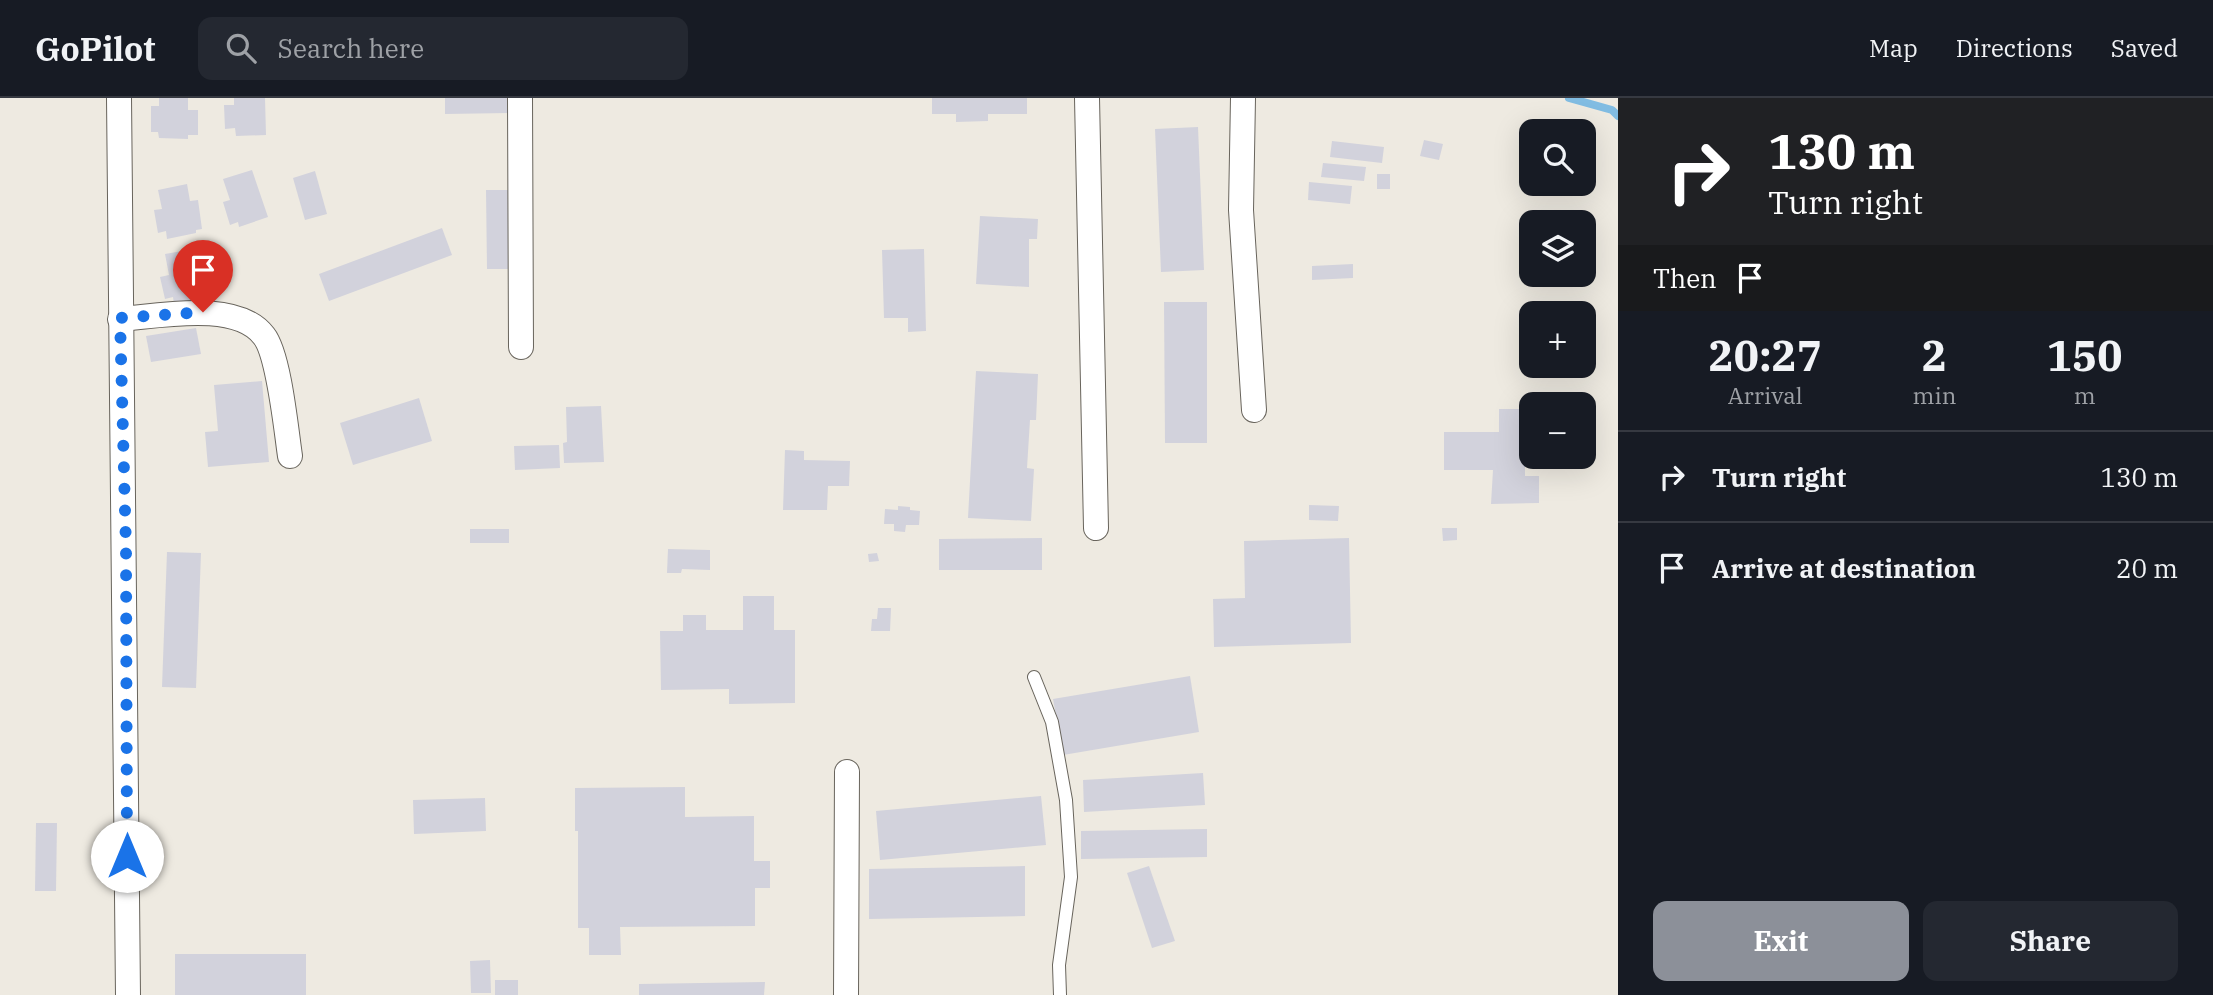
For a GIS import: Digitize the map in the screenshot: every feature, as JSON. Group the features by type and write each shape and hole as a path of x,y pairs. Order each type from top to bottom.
{"street":[{"path":"119,98 120,318 126,549 128,995"},
{"path":"520,98 521,347"},
{"path":"1087,98 1096,528"},
{"path":"1243,98 1241,210 1254,410"},
{"path":"120,318 203,312 234,317 251,324 265,337 274,359 290,456"},
{"path":"846,995 848,772"}],"lane":[{"path":"1034,677 1052,722 1066,800 1071,877 1059,965 1060,995"}],"building":[{"path":"159,98 188,98 188,110 198,110 198,135 188,135 188,139 159,138 158,132 151,132 151,106 159,106"},
{"path":"234,98 265,98 266,135 236,136 235,128 225,129 224,105 234,105"},
{"path":"445,98 509,98 509,113 445,114"},
{"path":"932,98 1027,98 1027,114 988,114 988,121 956,122 956,114 932,114"},
{"path":"1198,127 1204,270 1161,272 1155,129"},
{"path":"1424,140 1443,144 1439,160 1420,156"},
{"path":"1332,141 1384,147 1382,163 1330,157"},
{"path":"1323,163 1366,167 1364,181 1321,177"},
{"path":"252,170 268,217 239,227 238,222 230,225 223,202 230,200 223,179"},
{"path":"315,171 327,214 305,220 293,178"},
{"path":"1377,174 1390,174 1390,189 1377,189"},
{"path":"1309,182 1352,186 1350,204 1308,200"},
{"path":"187,184 190,201 198,200 202,229 196,230 196,233 167,239 166,231 158,233 154,210 162,209 158,190"},
{"path":"486,190 510,190 511,269 487,269"},
{"path":"980,216 1038,219 1037,239 1029,239 1029,287 976,284"},
{"path":"442,228 452,255 329,301 319,274"},
{"path":"199,248 207,298 174,304 173,297 165,299 160,277 169,275 165,254"},
{"path":"924,249 926,331 908,332 908,318 884,318 882,250"},
{"path":"1353,264 1353,278 1312,280 1312,266"},
{"path":"1164,302 1207,302 1207,443 1165,443"},
{"path":"196,328 201,354 151,362 146,336"},
{"path":"976,371 1038,374 1036,420 1030,420 1027,468 1034,469 1031,521 968,518"},
{"path":"262,381 269,462 208,467 205,432 218,431 214,385"},
{"path":"419,398 432,441 353,465 340,423"},
{"path":"601,406 604,462 564,463 563,443 567,442 566,407"},
{"path":"1499,409 1519,409 1519,469 1525,469 1525,476 1539,476 1539,503 1491,504 1493,470 1444,470 1444,432 1499,432"},
{"path":"559,445 560,468 515,470 514,446"},
{"path":"785,450 804,451 804,460 850,461 849,486 828,486 827,510 783,510"},
{"path":"1309,505 1339,506 1338,521 1309,520"},
{"path":"898,506 920,511 919,525 906,525 905,532 894,531 894,524 884,524 885,509 898,510"},
{"path":"1442,528 1457,528 1457,540 1443,541"},
{"path":"470,529 509,529 509,543 470,543"},
{"path":"1042,538 1042,570 939,570 939,539"},
{"path":"1349,538 1351,643 1214,647 1213,599 1245,598 1244,541"},
{"path":"668,549 710,550 710,570 682,569 681,573 667,573"},
{"path":"167,552 201,553 196,688 162,687"},
{"path":"877,553 879,561 869,562 868,554"},
{"path":"743,596 774,596 774,630 795,630 795,703 729,704 729,689 661,690 660,631 683,631 683,615 706,615 706,630 743,630"},
{"path":"878,608 891,608 890,631 871,631 872,619 877,619"},
{"path":"1190,676 1199,732 1063,755 1053,699"},
{"path":"1203,773 1205,805 1084,812 1083,780"},
{"path":"685,787 685,817 754,816 754,861 770,861 770,888 755,888 755,926 620,927 621,955 589,955 589,928 578,928 575,788"},
{"path":"1041,796 1046,845 880,860 876,811"},
{"path":"485,798 486,831 414,834 413,800"},
{"path":"36,823 57,823 56,891 35,891"},
{"path":"1207,829 1207,857 1081,859 1081,831"},
{"path":"1025,866 1025,916 869,919 869,869"},
{"path":"1149,866 1175,941 1152,948 1127,873"},
{"path":"175,954 306,954 306,995 175,995"},
{"path":"490,960 491,993 471,993 470,961"},
{"path":"495,980 518,980 518,995 495,995"},
{"path":"765,982 764,995 639,995 639,984"}],"waterway":[{"path":"1569,98 1612,110 1618,116"}],"route":[{"path":"127,856 126,549 120,318 203,312"}]}
